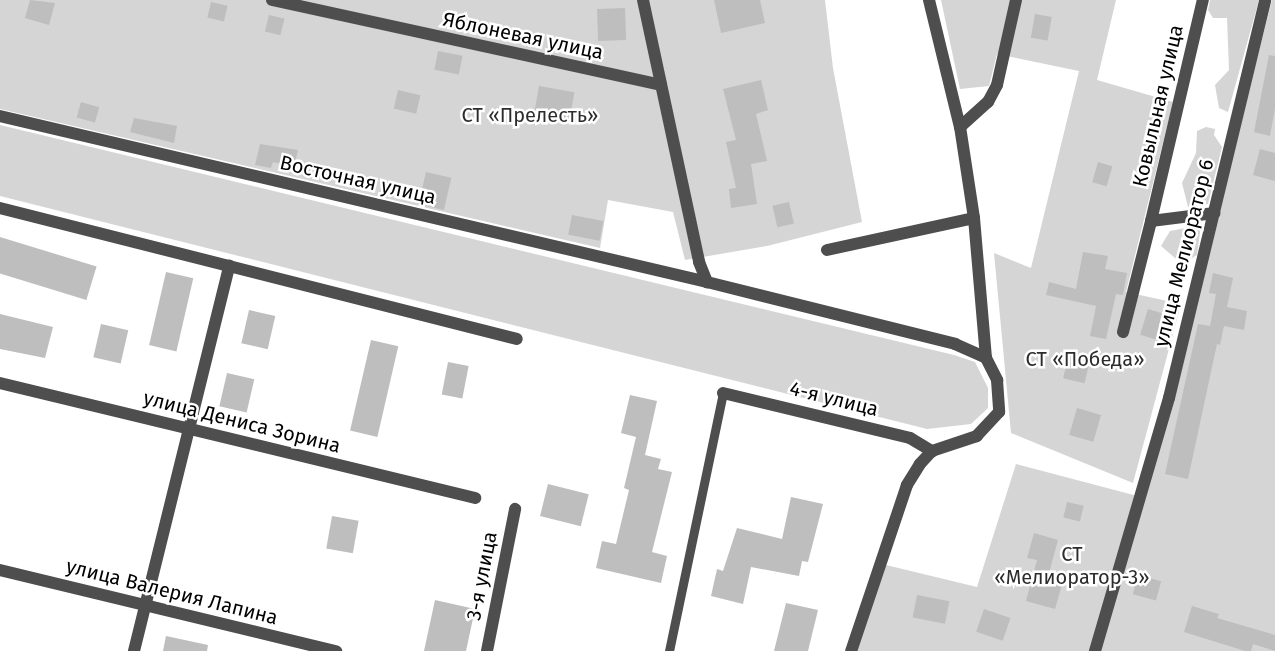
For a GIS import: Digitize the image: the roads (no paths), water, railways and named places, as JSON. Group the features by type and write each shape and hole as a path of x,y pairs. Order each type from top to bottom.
{"street":[{"name":"Яблоневая улица","path":"272,0 661,85"},
{"path":"643,0 699,262 707,282"},
{"path":"850,651 908,485 932,451 977,436 999,412 997,380 986,358 974,218 961,133 929,0"},
{"path":"961,133 988,102 998,85 1016,0"},
{"name":"Ковыльная улица","path":"1123,332 1203,0"},
{"name":"улица Мелиоратор 6","path":"1095,651 1169,398 1265,0"},
{"name":"Восточная улица","path":"0,116 707,282 955,344 986,358"},
{"path":"0,208 518,339"},
{"path":"1151,220 1214,213"},
{"path":"827,250 974,218"},
{"path":"134,651 229,266"},
{"name":"улица Дениса Зорина","path":"0,383 475,498"},
{"name":"4-я улица","path":"723,393 910,438 932,451"},
{"name":"3-я улица","path":"487,651 515,509"},
{"name":"улица Валерия Лапина","path":"0,570 336,651"}],"lane":[{"path":"669,651 723,393"}],"park label":[{"name":"СТ «Прелесть»","path":"530,115"},
{"name":"СТ «Победа»","path":"1085,359"},
{"name":"СТ «Мелиоратор-3»","path":"1072,566"}]}
